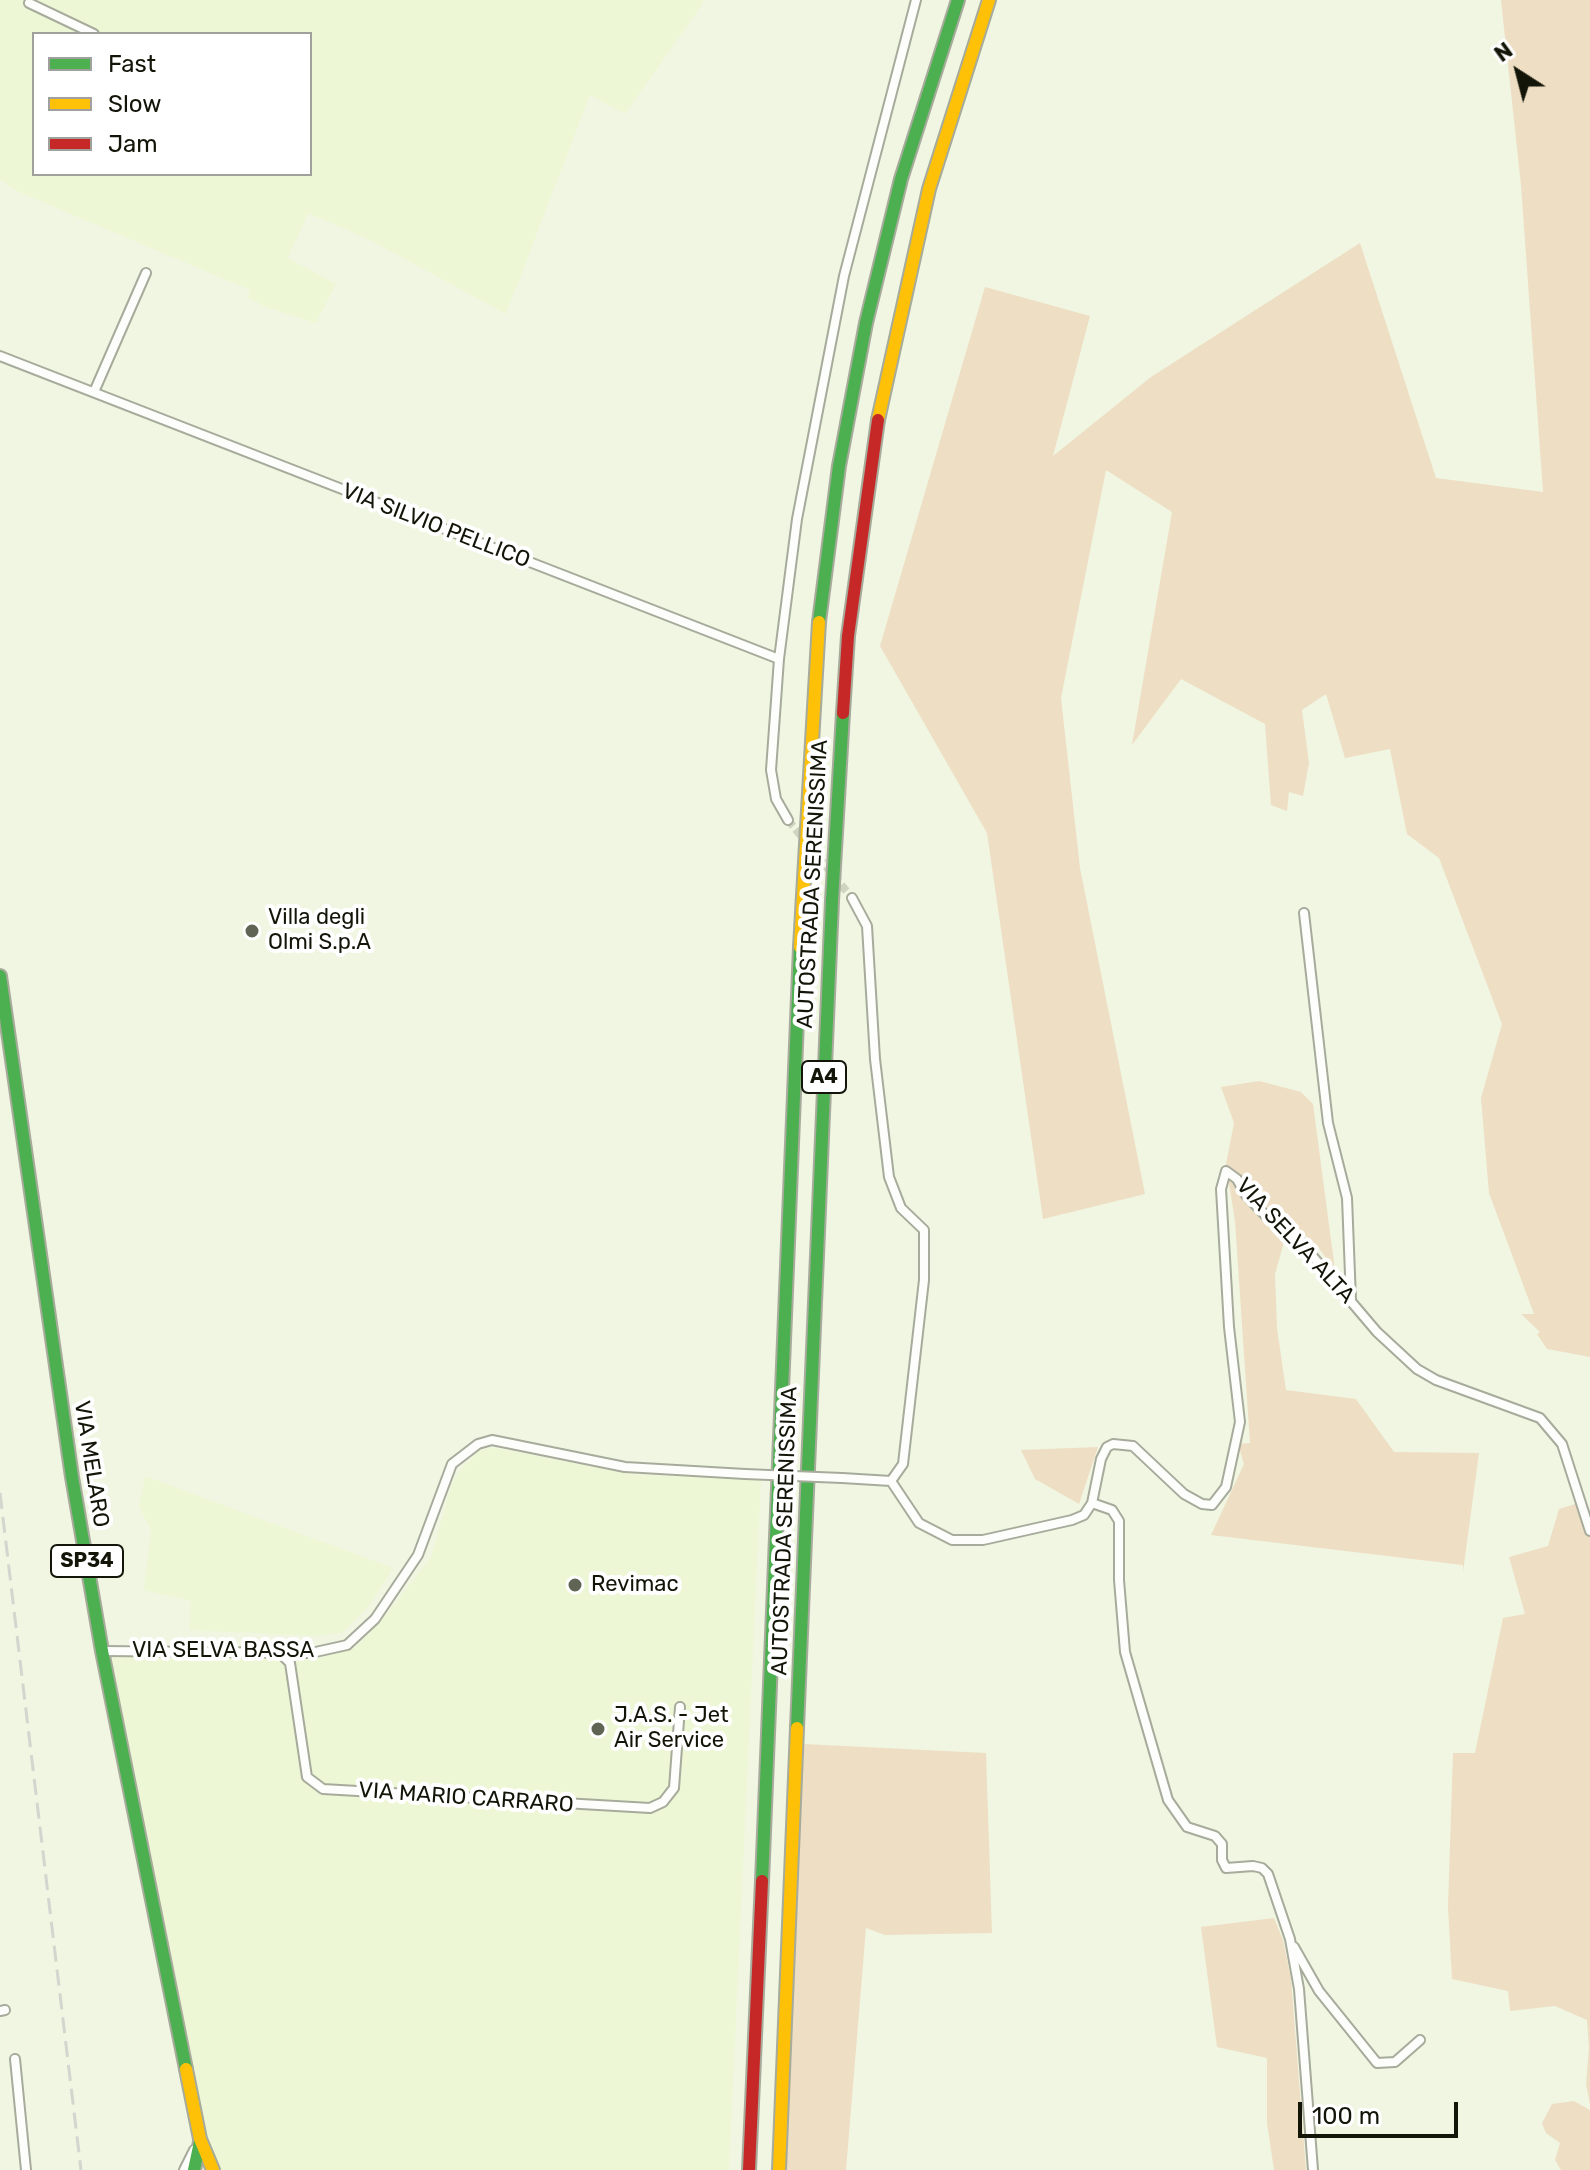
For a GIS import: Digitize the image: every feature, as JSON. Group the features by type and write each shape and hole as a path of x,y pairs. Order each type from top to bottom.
{"main road":[{"name":"AUTOSTRADA SERENISSIMA","path":"749,2170 785,1375 802,893 818,631 839,466 866,323 901,179 958,0"},
{"name":"AUTOSTRADA SERENISSIMA","path":"779,2170 832,901 848,636 868,476 894,336 929,189 989,0"},
{"name":"VIA MELARO","path":"0,978 72,1477 102,1651 200,2139 213,2170"},
{"name":"VIA MELARO","path":"194,2170 200,2139"}],"street":[{"path":"788,820 776,799 771,770 779,659 803,478 844,276 916,0"},
{"path":"27,1 90,32"},
{"path":"94,392 146,273"},
{"name":"VIA SILVIO PELLICO","path":"0,356 779,659"},
{"path":"852,898 867,926 875,1059 889,1177 901,1208 924,1230 924,1280 903,1464 891,1481 919,1523 952,1540 983,1540 1072,1520 1084,1515 1092,1503 1112,1510 1119,1521 1119,1580 1125,1652 1168,1800 1187,1827 1215,1836 1222,1844 1223,1865 1226,1868 1253,1866 1262,1868 1268,1874 1290,1939 1299,1989 1313,2170"},
{"path":"1304,913 1328,1123 1347,1198 1351,1300"},
{"name":"VIA SELVA ALTA","path":"1092,1503 1101,1459 1107,1447 1113,1444 1133,1446 1184,1494 1202,1504 1212,1505 1226,1487 1240,1422 1229,1327 1221,1189 1223,1172 1229,1172 1252,1202 1298,1239 1377,1332 1417,1369 1436,1380 1540,1418 1562,1444 1590,1531"},
{"name":"VIA SELVA BASSA","path":"102,1651 327,1652 347,1645 375,1619 418,1555 429,1534 444,1478 452,1464 478,1444 492,1440 514,1442 625,1467 891,1481"},
{"name":"VIA MARIO CARRARO","path":"277,1651 290,1663 307,1777 323,1789 650,1808 663,1802 674,1788 680,1707"},
{"path":"1290,1939 1319,1991 1370,2058 1386,2065 1395,2062 1420,2040"},
{"path":"15,2059 26,2170"},
{"path":"184,2170 200,2139"}],"shaded area":[{"path":"0,0 704,2 625,114 590,95 506,314 370,240 308,213 288,258 336,284 316,323 266,307 248,298 250,290 19,192 0,180"},
{"path":"1501,0 1590,0 1590,1357 1547,1349 1537,1334 1540,1332 1521,1314 1534,1314 1489,1193 1481,1098 1502,1024 1439,858 1407,834 1390,749 1345,758 1326,694 1302,710 1309,763 1303,796 1289,792 1287,811 1271,805 1265,724 1181,679 1132,745 1172,512 1106,470 1061,698 1080,868 1145,1194 1043,1219 987,833 880,646 985,287 1090,316 1053,456 1151,377 1360,243 1436,478 1543,492 1521,185"},
{"path":"1259,1081 1301,1092 1313,1104 1335,1270 1315,1243 1289,1224 1275,1274 1277,1328 1286,1390 1356,1399 1394,1452 1479,1453 1463,1572 1463,1565 1211,1535 1244,1464 1238,1444 1250,1443 1235,1221 1226,1164 1234,1123 1221,1087"},
{"path":"1098,1447 1079,1504 1035,1479 1021,1450"},
{"path":"495,1448 636,1475 761,1478 729,2170 203,2170 105,1658 215,1654 293,1660 319,1658 355,1648 384,1618 431,1557 451,1486 460,1470 480,1450"},
{"path":"145,1476 393,1568 370,1605 342,1633 318,1636 189,1630 191,1601 144,1590 151,1530 139,1507"},
{"path":"1582,1502 1590,1531 1590,2104 1586,2084 1589,2048 1587,2020 1555,2006 1510,2011 1508,1991 1452,1979 1448,1907 1453,1753 1475,1753 1503,1618 1525,1614 1509,1557 1548,1546 1559,1509"},
{"path":"804,1744 986,1753 992,1933 885,1935 866,1928 846,2170 786,2170"},
{"path":"1274,1918 1283,1940 1291,1979 1306,2170 1274,2170 1267,2123 1267,2058 1217,2047 1201,1927"},
{"path":"1574,2101 1590,2110 1590,2170 1561,2170 1555,2160 1560,2143 1546,2133 1542,2123 1552,2104"}],"tunnel":[{"path":"788,820 852,898"}],"railway":[{"path":"0,1493 81,2170"}],"traffic: fast":[{"path":"819,622 839,466 866,323 901,179 958,0"},
{"path":"797,1728 832,901 843,713"},
{"path":"762,1881 800,947"},
{"path":"0,976 72,1477 102,1651 186,2069"},
{"path":"194,2170 200,2142"}],"traffic: slow":[{"path":"878,420 929,189 989,0"},
{"path":"800,947 819,622"},
{"path":"779,2170 797,1728"},
{"path":"186,2069 200,2139 213,2170"}],"traffic: jam":[{"path":"843,713 848,636 878,420"},
{"path":"749,2170 762,1881"}],"place":[{"name":"Villa degli Olmi S.p.A","path":"252,931"},
{"name":"Revimac","path":"575,1585"},
{"name":"J.A.S. - Jet Air Service","path":"598,1729"}]}
